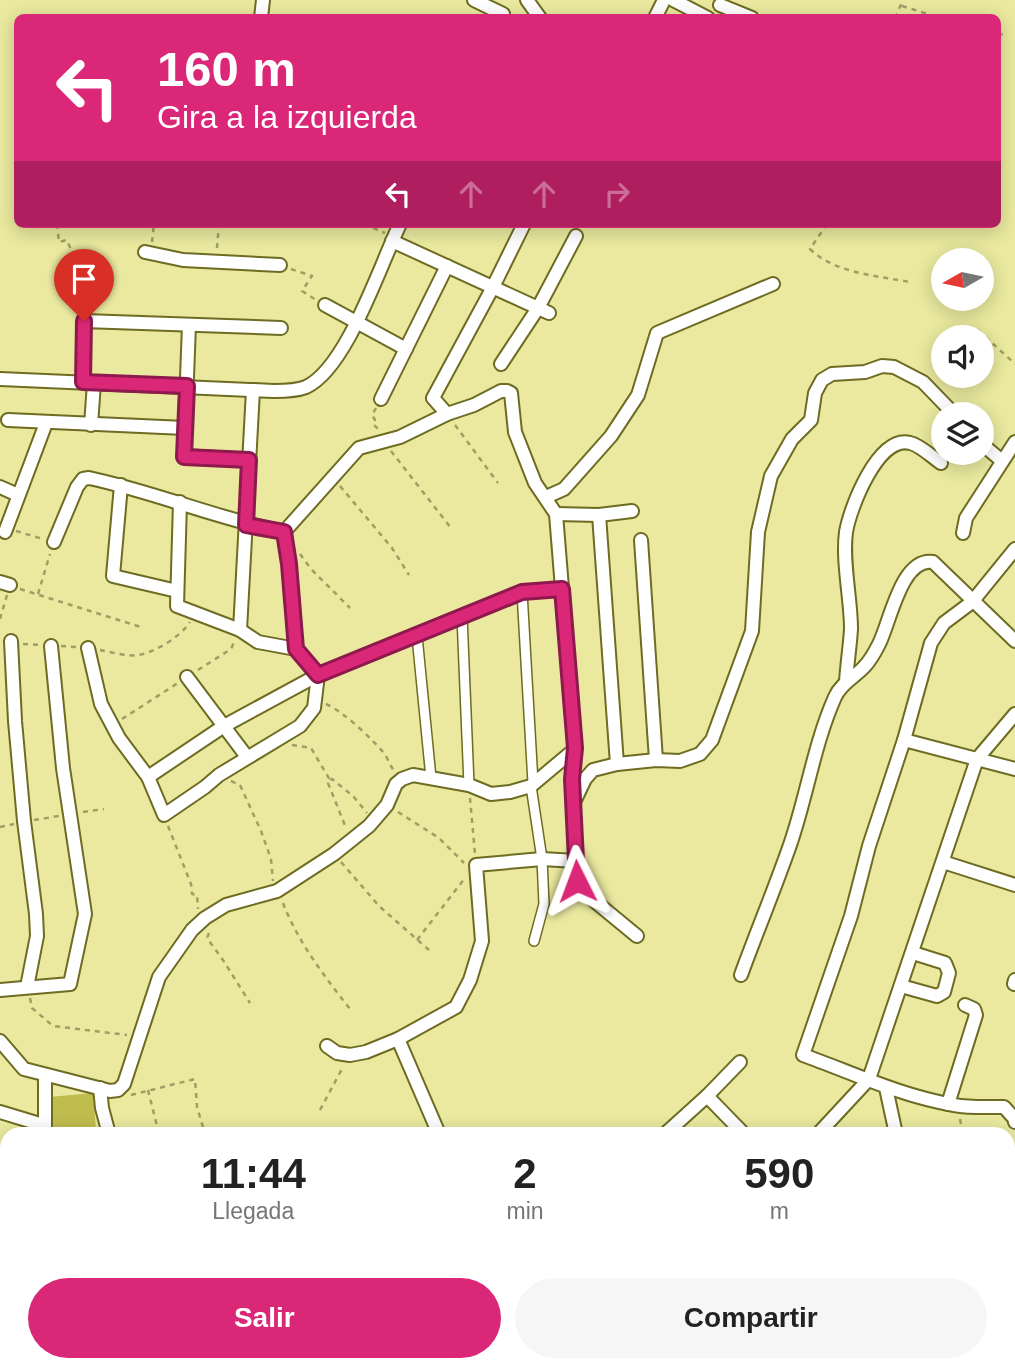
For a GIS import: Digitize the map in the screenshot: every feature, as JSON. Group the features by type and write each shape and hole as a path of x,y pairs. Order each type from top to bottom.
{"street":[{"path":"474,0 498,14"},
{"path":"673,0 700,14"},
{"path":"721,2 744,14"},
{"path":"0,379 289,391 305,387 319,378 332,363 356,323 398,228"},
{"path":"447,414 433,398 522,228"},
{"path":"501,365 544,310 576,236"},
{"path":"393,239 544,310"},
{"path":"148,253 183,260 239,265 280,265"},
{"path":"382,399 447,266"},
{"path":"546,497 564,489 611,436 638,395 657,333 773,284"},
{"path":"325,305 406,349"},
{"path":"91,425 84,321 281,328"},
{"path":"189,324 184,457 249,460"},
{"path":"574,803 585,779 593,770 617,764 656,760 680,761 700,754 712,740 752,631 758,532 771,475 792,439 811,420 815,393 822,380 832,374 865,372 882,366 894,367 923,382 942,402"},
{"path":"240,630 253,390"},
{"path":"284,532 359,448 400,437 500,391 511,393 515,432 535,483 556,514 575,748 572,779 577,881 586,894 637,936"},
{"path":"8,420 185,428"},
{"path":"6,530 46,423"},
{"path":"963,533 965,518 1015,442"},
{"path":"846,682 851,629 846,533 856,502 871,469 893,444 909,443 931,457"},
{"path":"994,454 1002,461"},
{"path":"54,542 77,486 89,478 180,502 246,525 284,532"},
{"path":"121,485 113,576 177,591"},
{"path":"0,487 18,495"},
{"path":"180,502 177,606 240,630 258,642 296,649"},
{"path":"556,514 599,515 632,511"},
{"path":"599,515 617,764"},
{"path":"88,648 101,704 119,738 148,777 163,815 219,775 300,726 314,708 318,675 296,649 284,532"},
{"path":"641,540 656,760"},
{"path":"1015,549 972,602 944,623 931,643 904,740 869,846 851,916 803,1055 887,1088 952,1105 1004,1107 1015,1122"},
{"path":"741,975 790,844 836,693 865,666 880,643 892,603 917,565 924,561 933,562 1015,642"},
{"path":"148,777 224,726 318,675 522,592 562,589"},
{"path":"522,592 532,785 542,859 544,904 534,941"},
{"path":"462,616 469,785"},
{"path":"417,636 431,778"},
{"path":"11,641 24,821 36,914 37,936 27,988"},
{"path":"0,990 70,984 85,914 70,814 51,646"},
{"path":"187,677 247,757"},
{"path":"824,1127 869,1079 977,759 1015,714"},
{"path":"904,740 1015,769"},
{"path":"0,1041 24,1069 118,1090 124,1084 159,977 202,920 226,905 277,891 334,855 373,821 387,805 396,784 402,779 413,775 469,785 491,794 510,792 532,785 575,748"},
{"path":"327,1046 337,1053 350,1055 366,1052 398,1039 456,1007 470,980 482,941 476,864 542,859 576,861"},
{"path":"943,862 1015,884"},
{"path":"901,986 937,996 944,992 949,973 945,963 913,953"},
{"path":"952,1105 976,1015 974,1009 965,1005"},
{"path":"398,1039 436,1127"},
{"path":"673,1127 740,1062"},
{"path":"44,1127 45,1075"},
{"path":"887,1088 895,1127"},
{"path":"105,1089 102,1108 107,1127"},
{"path":"707,1096 737,1127"},
{"path":"0,1112 37,1127"}],"path":[{"path":"897,14 903,0"},
{"path":"902,6 928,14"},
{"path":"57,228 59,242 67,240 79,268 86,271 84,321"},
{"path":"148,253 153,228"},
{"path":"217,261 219,228"},
{"path":"372,228 393,239"},
{"path":"824,228 810,249 821,260 911,282"},
{"path":"280,265 312,276 302,291 325,305"},
{"path":"994,345 1015,364"},
{"path":"382,399 372,415 375,420 373,424 385,436 384,441 451,528"},
{"path":"447,414 498,483"},
{"path":"333,478 392,548 409,575"},
{"path":"6,530 54,542 38,594"},
{"path":"298,550 311,569 350,608"},
{"path":"0,619 5,584 141,628"},
{"path":"11,641 19,644 88,648 138,655 163,645 185,629 196,613"},
{"path":"315,699 334,707 352,723 384,754 402,779"},
{"path":"281,739 295,746 311,748 330,780 328,783 352,841"},
{"path":"219,775 240,785 261,831 271,859 273,882 291,924 318,968 349,1010"},
{"path":"330,780 353,796 373,821"},
{"path":"469,785 476,864"},
{"path":"387,805 439,838 471,870 417,940"},
{"path":"0,827 104,809"},
{"path":"163,815 191,884 192,894 197,895 198,909 202,909 202,920 209,932 207,938 250,1003"},
{"path":"334,855 379,906 429,950"},
{"path":"27,988 32,1008 53,1026 133,1036 139,1041"},
{"path":"320,1110 350,1055"},
{"path":"105,1089 126,1097 148,1089 195,1079 197,1107 203,1127"},
{"path":"148,1089 157,1127"},
{"path":"952,1105 960,1127"}],"shaded area":[{"path":"93,1093 96,1127 52,1127 49,1097"}],"route":[{"path":"84,321 83,382 187,386 184,457 249,460 246,525 284,532 296,649 318,675 522,592 562,589 575,748 572,779 577,881"}]}
